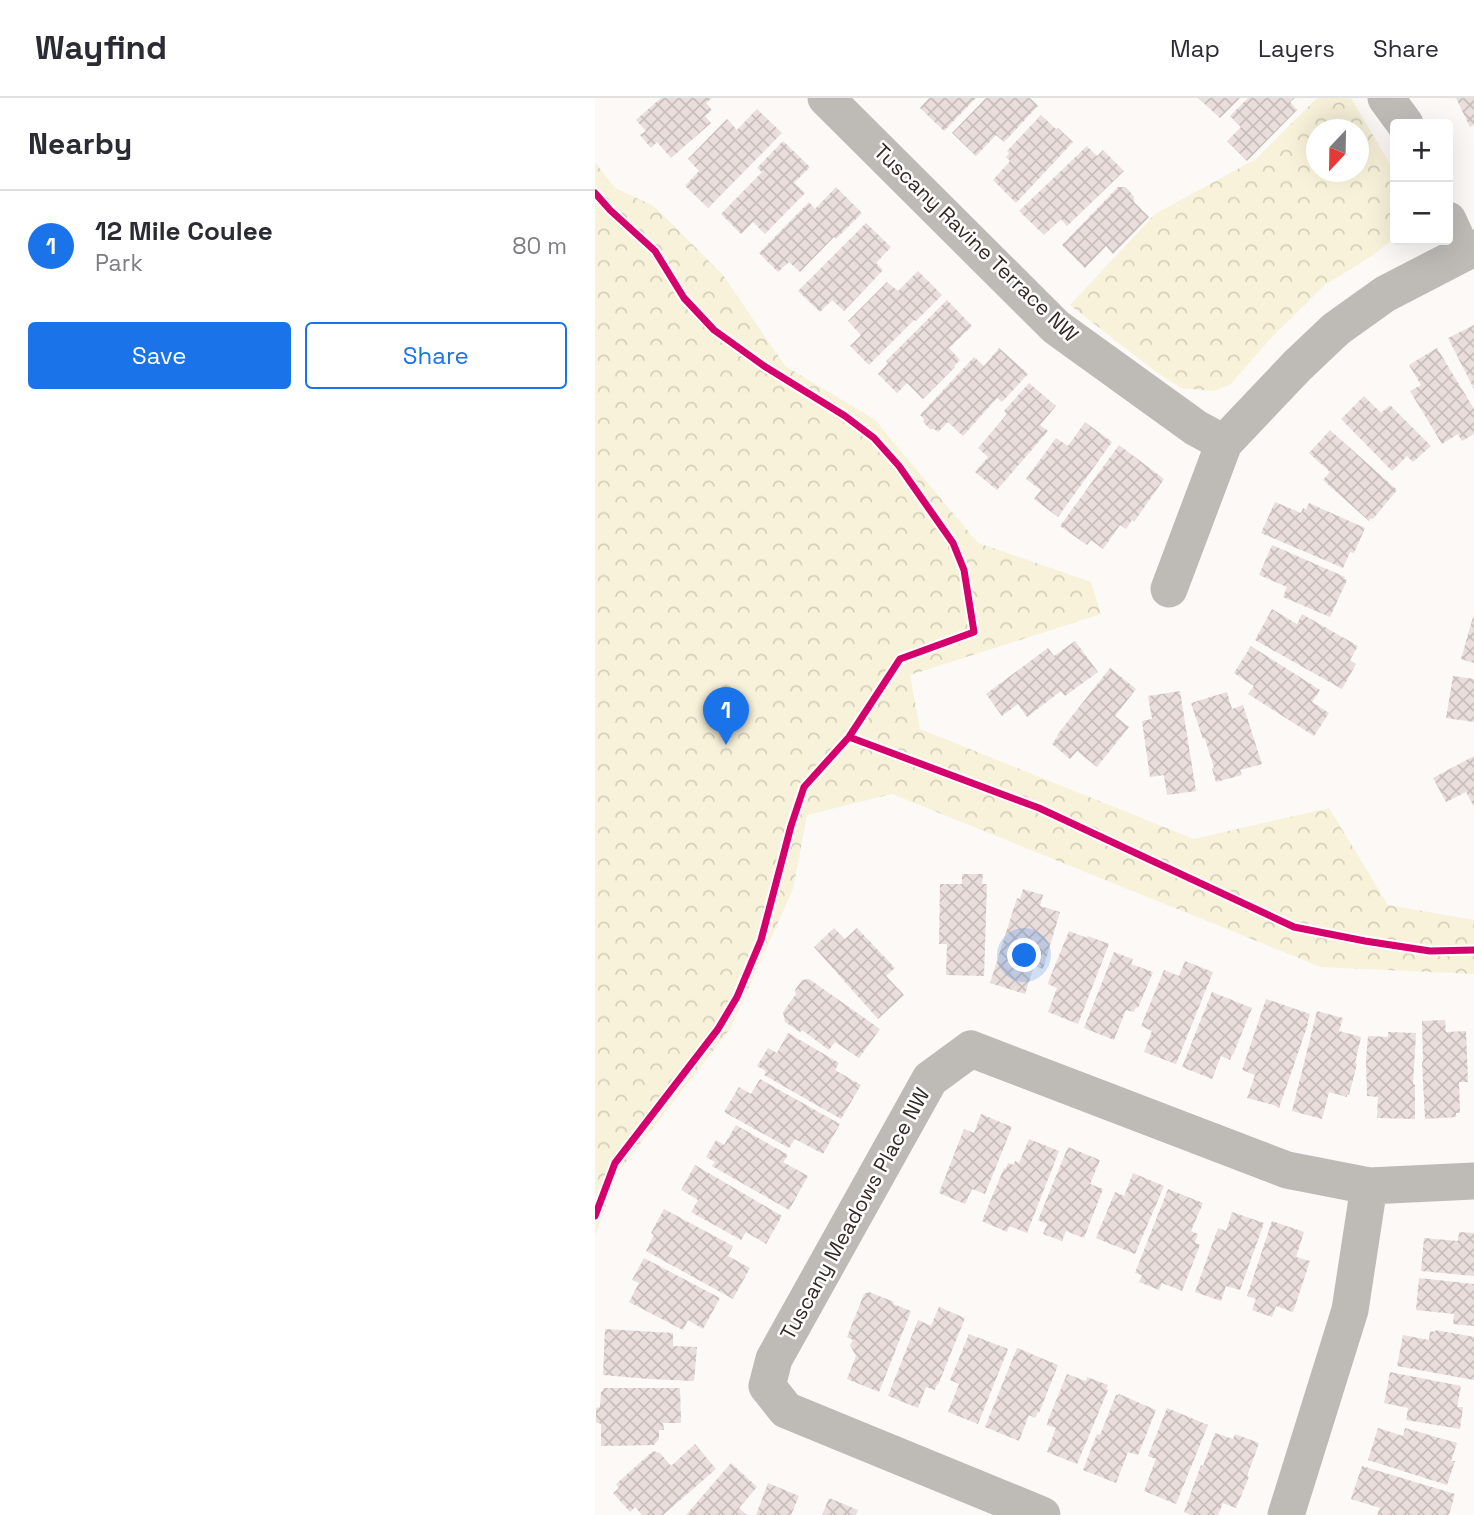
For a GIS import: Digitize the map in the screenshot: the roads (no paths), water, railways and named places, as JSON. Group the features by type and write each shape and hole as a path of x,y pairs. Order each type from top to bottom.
{"street":[{"name":"Tuscany Ravine Terrace NW","path":"826,98 1056,327 1196,428 1224,443"},
{"path":"1386,98 1401,119"},
{"path":"1169,589 1224,443 1336,329 1385,294 1469,250 1453,227"},
{"name":"Tuscany Meadows Place NW","path":"1042,1515 786,1410 767,1386 774,1359 930,1079 971,1049 1287,1170 1369,1186 1474,1181"},
{"path":"1286,1515 1350,1310 1369,1186"}],"place":[{"name":"12 Mile Coulee","path":"726,745"}]}
